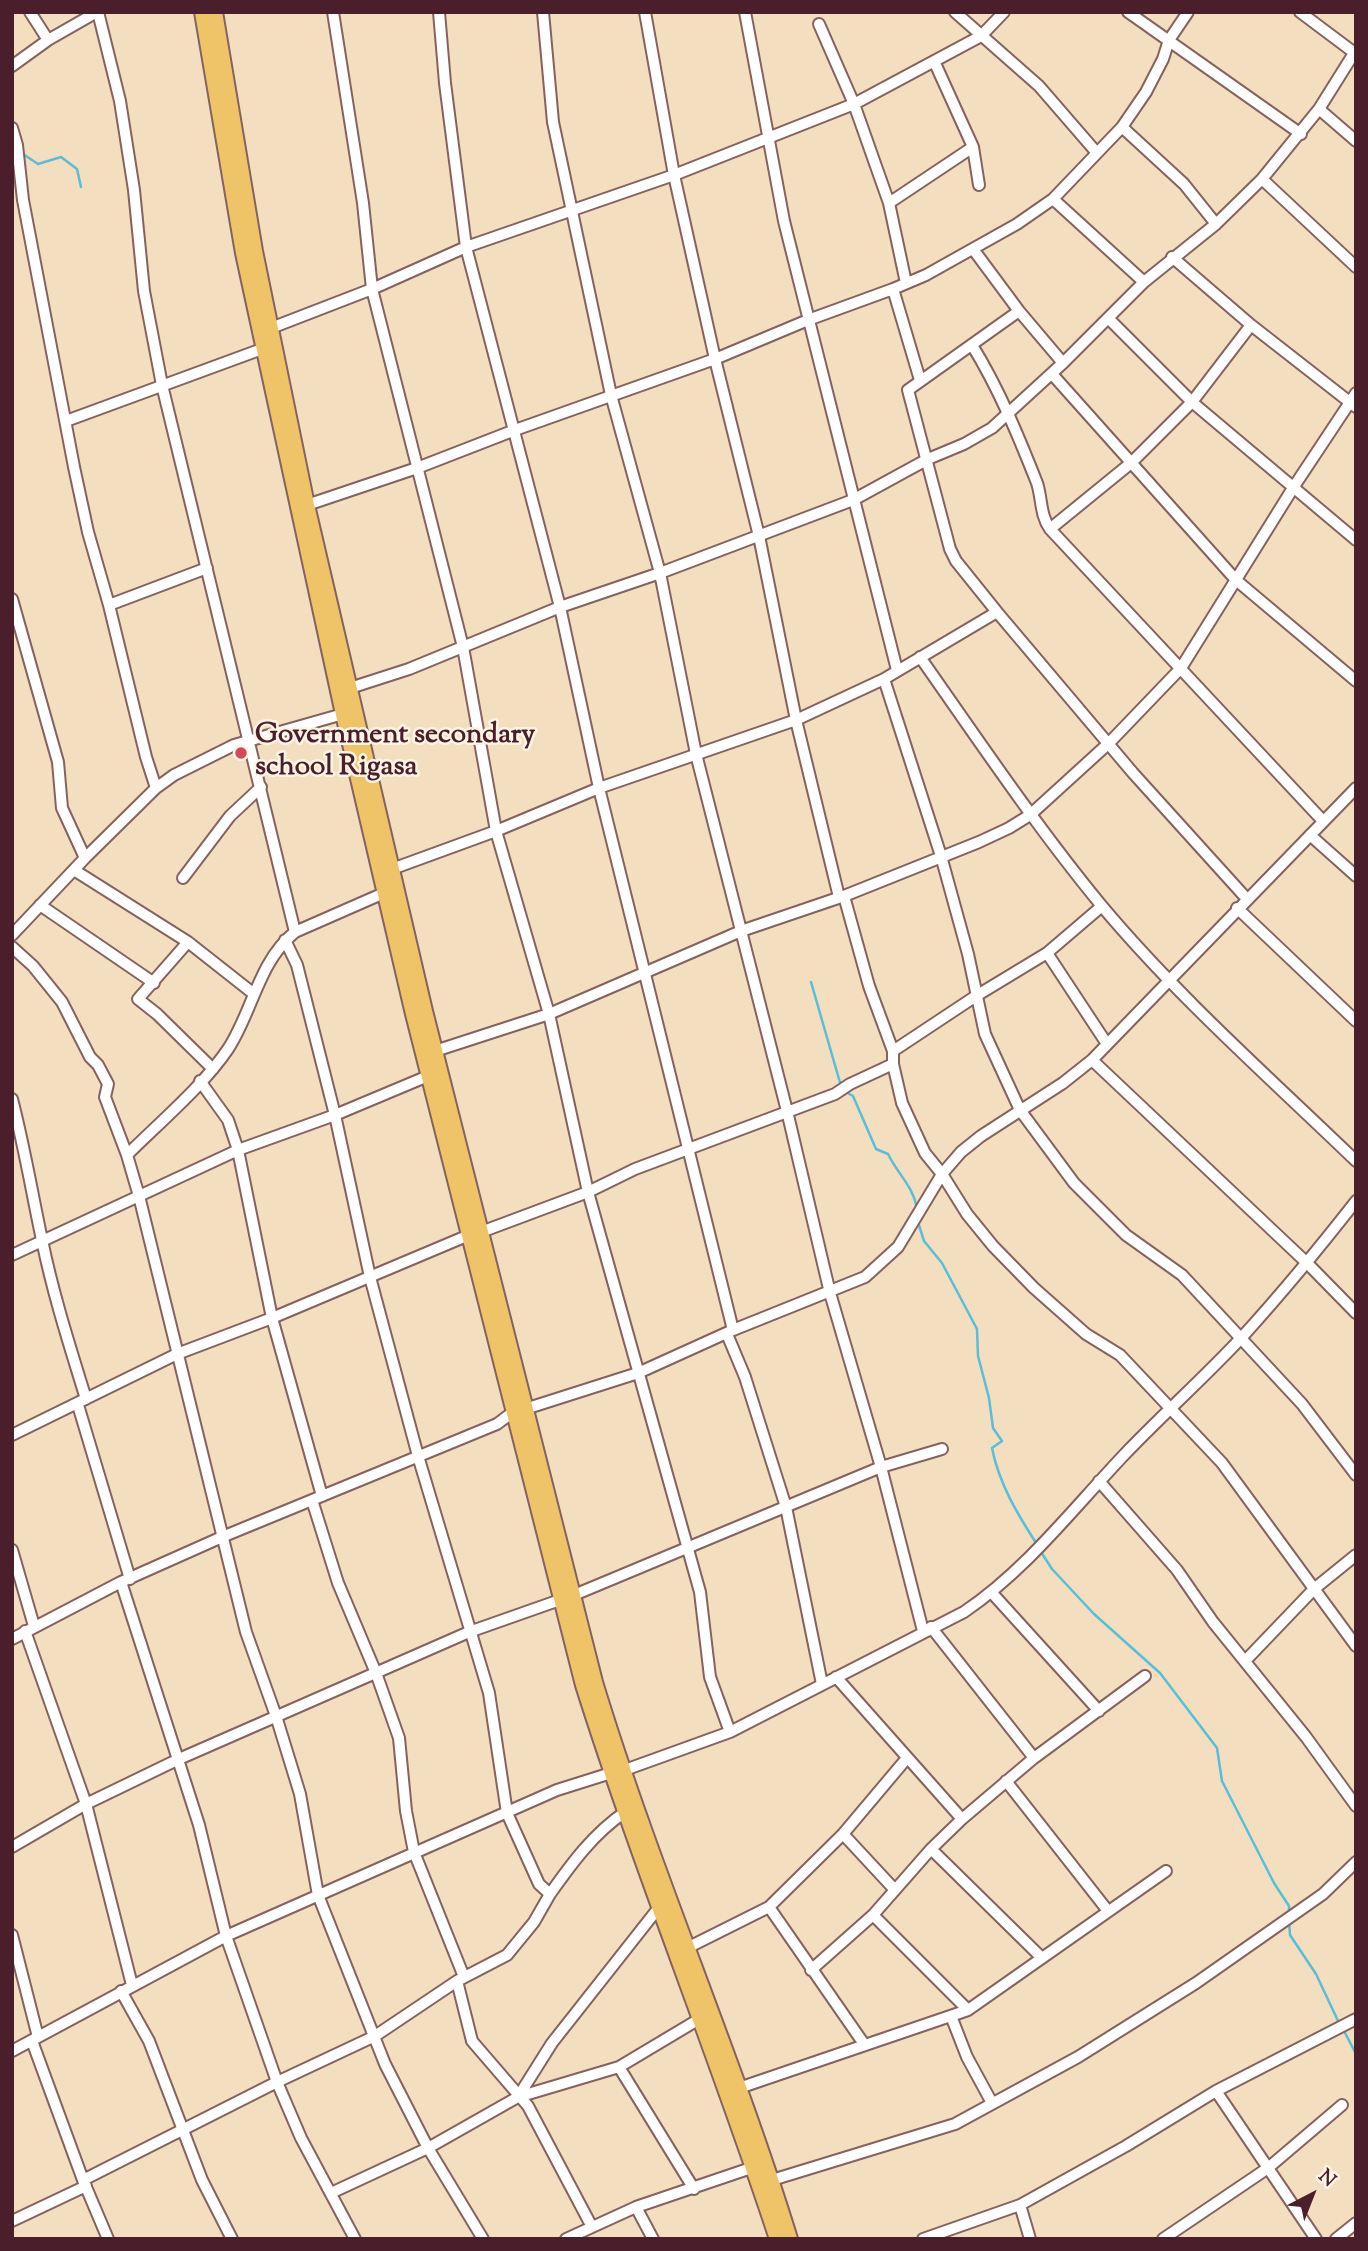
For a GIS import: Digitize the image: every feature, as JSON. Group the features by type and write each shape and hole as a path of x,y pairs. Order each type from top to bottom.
{"main road":[{"path":"202,12 262,349 343,714 428,1076 475,1234"},
{"path":"215,12 255,251 307,505 435,1051 475,1234 519,1410 568,1596 595,1682 625,1812 689,1947 772,2179 790,2239"},
{"path":"616,1772 651,1865 660,1906 754,2167 777,2239"}],"street":[{"path":"30,12 48,40"},
{"path":"12,66 48,40 97,12 120,101 134,190 144,291 162,385 295,932"},
{"path":"333,12 363,203 372,289 463,647 496,831 548,1014 588,1192 700,1592 710,1677 730,1732"},
{"path":"439,12 445,83 466,247 559,607 599,788 730,1332 786,1507 822,1684"},
{"path":"543,12 553,122 611,395 660,573 696,754 787,1111 830,1293 927,1629 1034,1758"},
{"path":"645,12 674,175 715,359 759,536 796,720 841,897 893,1051 892,1064 902,1103 914,1133 967,1214 993,1246 1034,1288 1086,1334 1120,1355 1222,1463 1356,1646"},
{"path":"745,12 784,221 897,670"},
{"path":"955,12 1039,86 1097,153"},
{"path":"271,328 372,289 466,247 674,175 854,104 981,36 1004,12"},
{"path":"1128,12 1301,134"},
{"path":"307,505 417,468 715,359 808,320 893,289 973,249 1039,211 1122,127 1146,93 1169,40 1188,12"},
{"path":"350,688 409,669 559,607 660,573 853,500 992,428 1052,374 1144,282 1216,224 1262,179 1320,109 1355,52 1300,12"},
{"path":"819,24 854,104 889,203 906,283"},
{"path":"934,61 973,147 979,185"},
{"path":"1320,109 1356,141"},
{"path":"1122,127 1185,184 1216,224"},
{"path":"12,128 23,200 88,532 156,788"},
{"path":"889,203 973,147"},
{"path":"1262,179 1356,267"},
{"path":"1053,199 1144,282"},
{"path":"973,249 1019,311 1063,363"},
{"path":"435,1051 548,1014 741,931 841,897 1009,828 1030,815 1110,743 1181,668 1293,488 1354,401 1251,325 1172,257"},
{"path":"893,289 920,380"},
{"path":"1019,311 908,390 950,549 956,561 997,612 1166,810 1247,899"},
{"path":"1108,318 1192,402 1356,541"},
{"path":"1049,529 1130,463 1192,402 1251,325"},
{"path":"972,345 1010,413 1039,489 1044,521 1049,529 1323,821"},
{"path":"66,421 262,349"},
{"path":"1052,374 1236,580 1356,681"},
{"path":"109,605 207,568"},
{"path":"12,599 58,762 62,808 85,858"},
{"path":"392,869 496,831 599,788 796,720 884,678 997,612"},
{"path":"920,657 1030,815 1102,906 1169,979 1356,1161"},
{"path":"884,678 941,856 968,954 985,1034 1020,1110 1073,1183 1126,1235 1182,1275 1302,1404 1356,1475"},
{"path":"12,935 85,858 156,788 174,775 234,745 343,714"},
{"path":"183,878 230,816 261,787"},
{"path":"12,1639 126,1580 222,1536 497,1424 519,1410 638,1373 865,1277 884,1262 911,1227 942,1174 961,1152 1063,1083 1092,1060 1356,788"},
{"path":"1310,835 1356,876"},
{"path":"74,870 188,942 254,994"},
{"path":"127,1155 213,1069 229,1048 271,960 285,940 295,932 384,893"},
{"path":"40,905 154,983"},
{"path":"893,1051 975,996 1047,953 1102,906"},
{"path":"1237,908 1356,1021"},
{"path":"285,940 297,965 335,1115 370,1278 418,1456 489,1693 507,1813 539,1884 550,1894"},
{"path":"188,942 138,999 213,1069"},
{"path":"12,947 33,966 62,1002 90,1057 98,1065 108,1084 105,1097 139,1196 246,1632 300,1794 318,1895 385,2063 428,2148 483,2239"},
{"path":"1047,953 1107,1044"},
{"path":"1092,1060 1356,1313"},
{"path":"12,1435 177,1354 475,1234 588,1192 635,1169 835,1094 892,1064"},
{"path":"12,1255 238,1150 335,1115 428,1076"},
{"path":"200,1081 228,1120 238,1150 272,1318 338,1583 376,1673 398,1738 406,1811 414,1852 461,1979 472,2040 528,2106 592,2227"},
{"path":"12,1099 25,1150 42,1241 126,1580 198,1825 226,1936 277,2082 301,2138 355,2239"},
{"path":"12,2051 132,1984 226,1936 557,1790 730,1732 964,1612 992,1593 1042,1545 1169,1408 1241,1338 1307,1264 1356,1201"},
{"path":"12,1847 86,1804 178,1759 469,1632 686,1549 881,1467 942,1449"},
{"path":"1099,1481 1177,1570 1213,1622 1306,1737 1356,1806"},
{"path":"12,1549 29,1629 86,1804 132,1984"},
{"path":"1246,1660 1314,1589 1356,1555"},
{"path":"992,1593 1100,1711"},
{"path":"811,1970 873,1915 931,1849 962,1819 1034,1758 1145,1676"},
{"path":"836,1677 962,1819"},
{"path":"689,1947 769,1908 843,1834 907,1758"},
{"path":"1006,1781 1108,1911"},
{"path":"12,2221 182,2130 375,2036 461,1979 507,1955 534,1922 576,1857 607,1825 625,1812"},
{"path":"843,1834 895,1889"},
{"path":"931,1849 1042,1958"},
{"path":"772,2179 955,2124 992,2104 1078,2057 1196,1983 1323,1894 1356,1862"},
{"path":"739,2088 968,2010 1166,1871"},
{"path":"518,2097 552,2043 660,1906"},
{"path":"769,1908 864,2044"},
{"path":"873,1915 968,2010"},
{"path":"12,1935 35,2039 84,2183 108,2239"},
{"path":"121,1991 149,2041 202,2180 232,2239"},
{"path":"951,2016 967,2057 992,2104"},
{"path":"331,2193 428,2148 518,2097 619,2067 701,2018"},
{"path":"923,2239 1020,2205 1126,2146 1216,2091 1351,2021"},
{"path":"619,2067 694,2189"},
{"path":"1216,2091 1316,2239"},
{"path":"1163,2239 1268,2168 1342,2105"},
{"path":"566,2239 636,2207 754,2167"},
{"path":"1020,2205 1031,2239"},
{"path":"636,2207 653,2239"},
{"path":"1336,2239 1356,2223"}],"waterway":[{"path":"20,152 38,164 61,157 77,169 81,187"},
{"path":"811,982 841,1086"},
{"path":"844,1091 853,1096 876,1149 888,1154 912,1193 917,1208"},
{"path":"918,1222 924,1241 942,1263 977,1329 978,1356 989,1398 993,1428 1002,1441 992,1448 995,1461 1010,1499 1038,1546"},
{"path":"1041,1552 1052,1569 1094,1614 1160,1673 1217,1748 1222,1781 1274,1883 1289,1906 1289,1914"},
{"path":"1289,1921 1290,1935 1316,1974 1339,2023"},
{"path":"1343,2029 1356,2054"}],"place":[{"name":"Government secondary school Rigasa","path":"241,753"}]}
